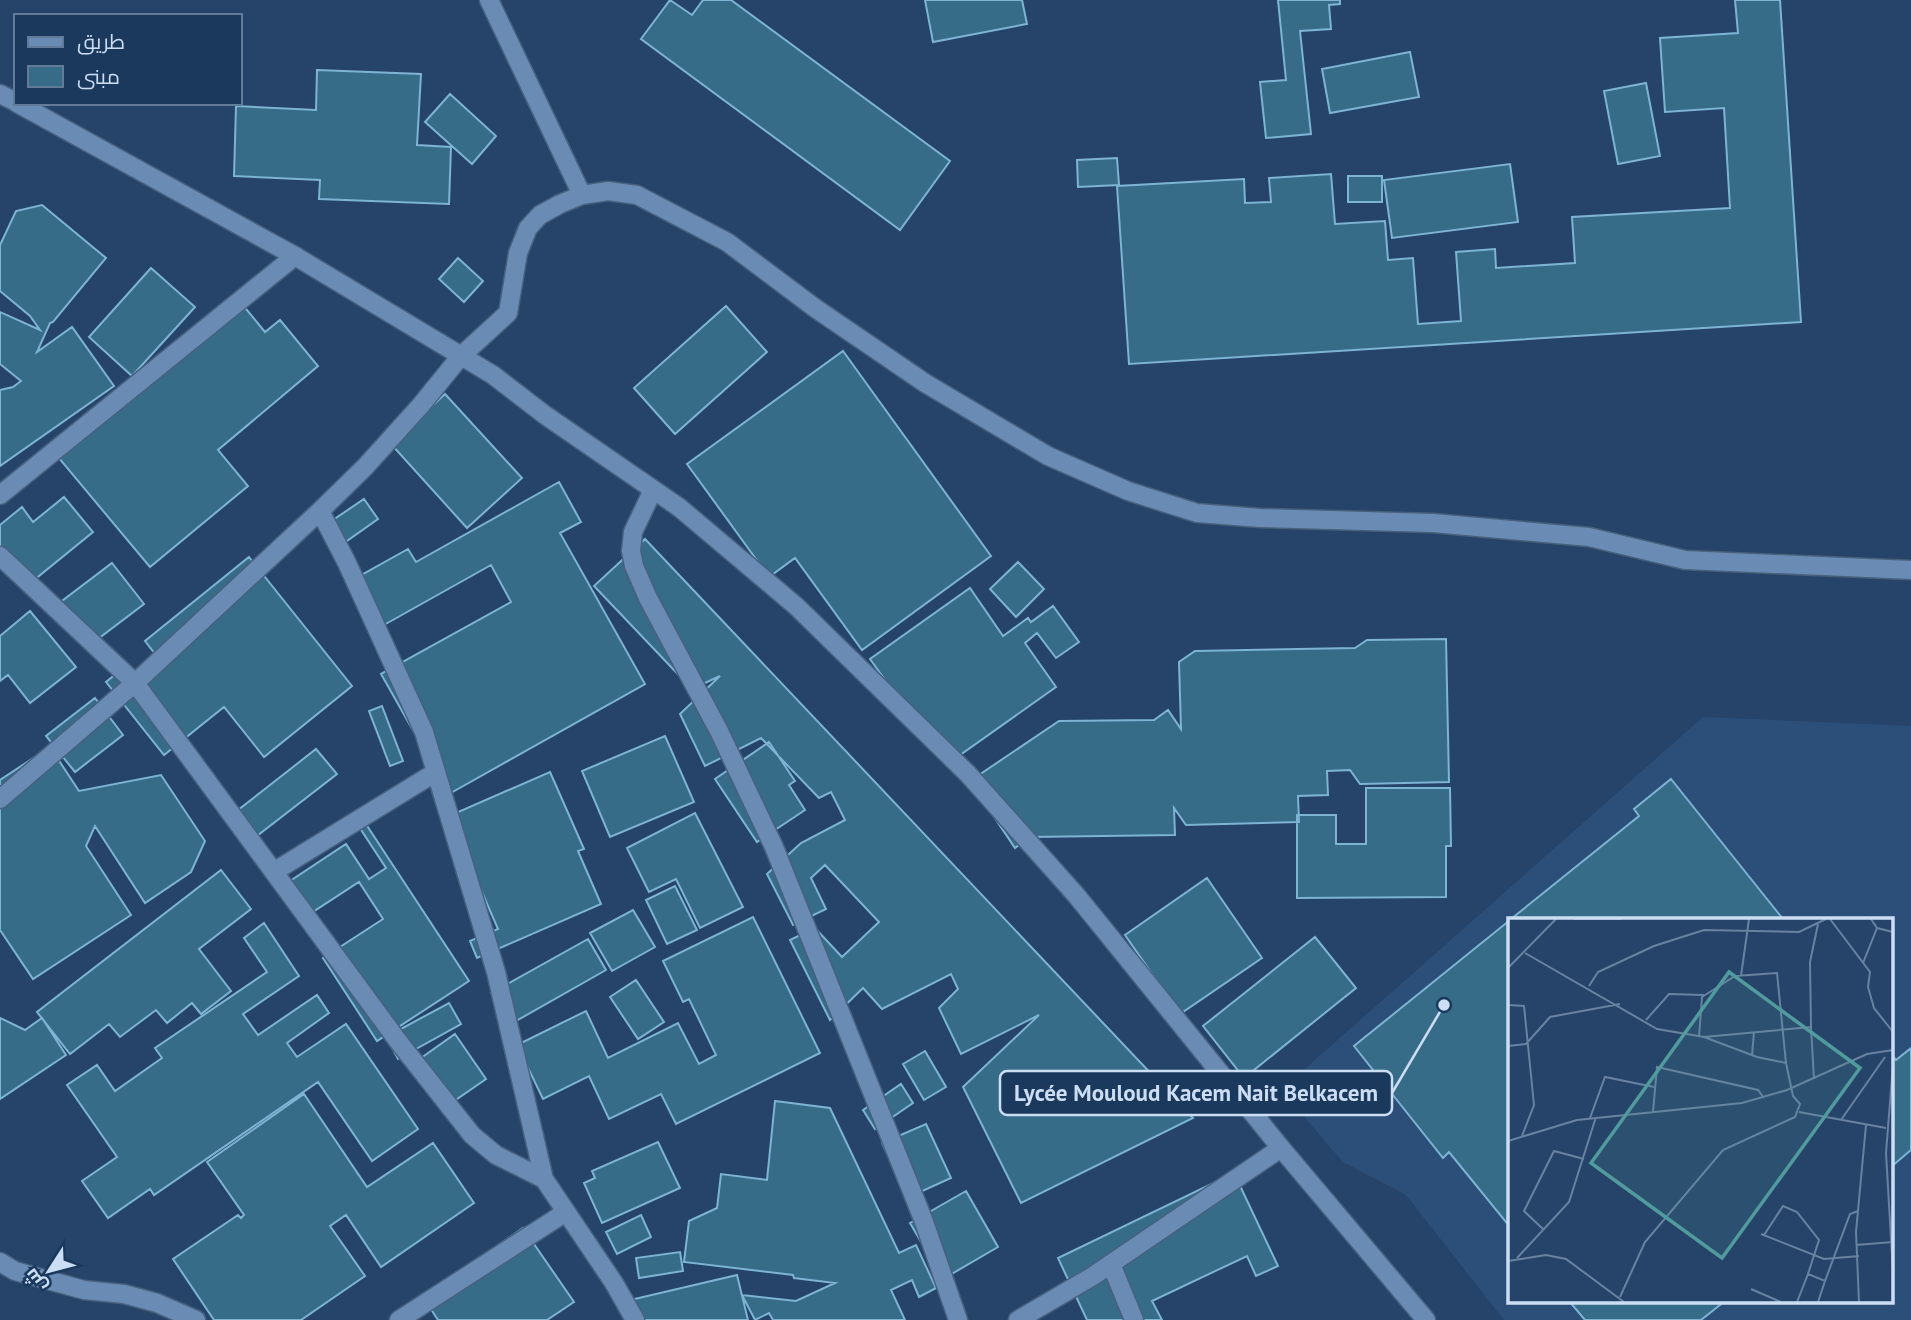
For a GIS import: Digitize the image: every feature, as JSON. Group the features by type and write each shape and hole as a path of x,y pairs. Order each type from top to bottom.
{"street":[{"path":"489,0 582,195"},
{"path":"21,105 295,256 492,375 680,508 796,606 968,774 1076,895 1281,1148 1426,1320"},
{"path":"0,799 135,683 320,512 422,405 460,357 508,313 518,253 528,228 540,215 582,195 608,191 637,195 727,243 815,308 925,383 1048,456 1128,491 1197,513 1260,518 1433,523 1589,537 1685,560 1911,570"},
{"path":"0,495 295,256"},
{"path":"653,490 633,532 631,551 634,566 648,598 719,731 774,847 923,1219 958,1320"},
{"path":"320,512 347,563 424,732 496,972 544,1179 614,1283 635,1320"},
{"path":"0,556 135,683 275,870 398,1041 472,1135 496,1154 544,1179"},
{"path":"275,870 436,772"},
{"path":"1018,1320 1111,1264 1281,1148"},
{"path":"399,1320 566,1212"},
{"path":"0,1262 15,1271 84,1290 124,1294 157,1303 196,1320"},
{"path":"1111,1264 1134,1320"}],"shaded area":[{"path":"1703,717 1911,726 1911,1320 1504,1320 1406,1195 1343,1162 1281,1090"}],"building":[{"path":"670,0 692,15 703,0 731,0 950,161 900,230 641,39"},
{"path":"925,0 1022,0 1027,24 933,42"},
{"path":"1278,0 1340,0 1340,4 1329,5 1331,29 1300,31 1311,134 1266,138 1260,82 1286,80"},
{"path":"1735,0 1780,0 1801,322 1129,364 1117,186 1244,179 1245,203 1271,202 1269,178 1331,174 1335,224 1385,221 1388,260 1413,258 1418,324 1461,321 1456,252 1495,249 1496,268 1575,263 1572,217 1730,208 1724,108 1665,112 1660,38 1738,33"},
{"path":"1410,52 1419,97 1330,113 1322,69"},
{"path":"317,70 421,74 417,145 451,147 449,204 319,199 320,180 234,176 236,106 316,110"},
{"path":"1646,83 1660,156 1618,164 1604,91"},
{"path":"450,94 496,136 472,164 425,122"},
{"path":"1117,158 1119,185 1078,187 1077,160"},
{"path":"1510,164 1518,222 1392,238 1384,180"},
{"path":"1348,176 1382,176 1382,202 1348,202"},
{"path":"42,205 106,258 50,323 37,352 72,327 114,386 0,466 0,390 13,387 21,381 0,364 0,312 40,330 30,316 0,291 0,245 16,211"},
{"path":"458,258 483,281 464,302 439,279"},
{"path":"151,268 195,307 132,376 89,337"},
{"path":"242,304 265,332 280,320 318,366 218,450 248,486 150,567 58,457"},
{"path":"726,306 767,352 675,434 634,388"},
{"path":"843,351 991,556 862,650 795,558 769,577 687,464"},
{"path":"445,394 522,478 467,528 391,444"},
{"path":"559,482 581,522 560,533 645,684 449,794 381,674 511,602 491,565 375,630 349,582 408,549 416,562"},
{"path":"64,497 93,532 23,589 0,561 0,525 22,507 33,522"},
{"path":"364,499 378,519 344,543 330,522"},
{"path":"645,539 1193,1118 1021,1203 963,1087 1039,1015 961,1054 939,1008 958,989 951,974 882,1009 863,988 830,1020 790,940 815,928 842,957 879,922 825,865 811,878 826,909 793,925 767,874 801,843 845,820 831,792 819,798 761,738 705,766 680,714 720,676 692,689 594,586"},
{"path":"249,557 352,686 264,757 224,707 164,755 106,682 126,666 138,682 162,663 145,641"},
{"path":"1018,562 1044,589 1016,617 990,589"},
{"path":"112,563 144,604 86,648 54,607"},
{"path":"970,588 1003,636 1028,618 1031,622 1053,606 1079,642 1056,658 1037,633 1025,643 1056,687 946,765 870,659"},
{"path":"30,611 76,667 30,703 8,675 0,681 0,636"},
{"path":"1446,639 1449,782 1360,784 1350,770 1327,771 1328,795 1298,796 1299,822 1186,825 1174,808 1175,835 1030,837 1015,848 970,781 1059,721 1154,720 1168,710 1181,729 1179,662 1195,651 1355,648 1367,640"},
{"path":"95,698 123,735 75,772 46,736"},
{"path":"382,706 403,761 390,766 369,711"},
{"path":"665,736 694,802 610,837 582,771"},
{"path":"769,742 795,781 789,785 805,810 757,842 715,779"},
{"path":"50,747 79,791 161,775 205,841 191,872 145,903 95,826 86,846 131,915 33,979 0,930 0,780"},
{"path":"316,749 337,774 253,839 233,814"},
{"path":"550,772 584,849 578,851 601,904 477,958 470,941 498,929 449,816"},
{"path":"1671,779 1782,918 1512,918 1639,816 1634,809"},
{"path":"1366,788 1450,788 1451,846 1446,846 1446,897 1297,898 1297,815 1336,815 1336,844 1366,844"},
{"path":"358,812 469,981 377,1041 323,958 383,919 359,882 305,917 284,885 346,844 369,879 386,868 352,816"},
{"path":"695,813 743,907 700,928 676,879 649,892 627,848"},
{"path":"221,870 251,909 199,949 231,991 201,1014 192,1003 167,1023 156,1010 120,1037 109,1024 70,1054 37,1012"},
{"path":"1207,878 1262,958 1180,1014 1125,935"},
{"path":"675,886 697,930 667,944 646,900"},
{"path":"633,910 655,947 612,971 590,933"},
{"path":"753,917 820,1053 676,1124 661,1094 609,1119 589,1076 543,1099 517,1045 586,1011 608,1058 678,1023 699,1064 716,1055 689,999 683,1002 663,961"},
{"path":"1508,922 1508,1225 1449,1152 1443,1158 1354,1046"},
{"path":"264,923 299,976 243,1014 258,1035 317,995 329,1013 287,1043 297,1057 346,1024 418,1129 372,1161 318,1082 154,1195 150,1189 108,1218 82,1181 117,1157 67,1085 97,1065 115,1091 162,1058 155,1048 267,972 244,938"},
{"path":"1315,937 1356,988 1244,1078 1203,1026"},
{"path":"588,939 606,970 509,1025 491,993"},
{"path":"636,980 664,1022 638,1039 610,997"},
{"path":"449,1003 461,1024 398,1059 386,1037"},
{"path":"0,1018 25,1030 42,1018 66,1055 0,1099"},
{"path":"455,1034 486,1079 444,1108 414,1063"},
{"path":"1911,1048 1911,1150 1894,1164 1894,1058 1896,1060"},
{"path":"925,1051 946,1087 924,1100 903,1064"},
{"path":"901,1084 913,1103 875,1129 863,1110"},
{"path":"304,1094 367,1187 433,1143 474,1203 381,1267 346,1215 330,1226 365,1276 301,1320 214,1320 173,1259 238,1215 241,1218 244,1215 207,1162"},
{"path":"775,1101 830,1108 899,1253 916,1245 936,1288 919,1297 912,1280 891,1290 905,1320 773,1320 769,1313 755,1320 742,1295 796,1301 835,1283 794,1278 793,1275 684,1262 689,1221 717,1208 721,1174 767,1180"},
{"path":"926,1124 951,1178 907,1198 882,1143"},
{"path":"658,1142 680,1188 602,1223 584,1183 595,1178 592,1171"},
{"path":"1234,1173 1278,1266 1256,1276 1247,1256 1152,1301 1162,1320 1087,1320 1058,1258"},
{"path":"966,1191 998,1247 943,1279 910,1223"},
{"path":"641,1215 651,1237 617,1254 606,1232"},
{"path":"523,1228 574,1302 547,1320 438,1320 423,1297"},
{"path":"680,1252 683,1271 639,1278 636,1258"},
{"path":"737,1275 748,1320 630,1320 626,1301"},
{"path":"1570,1302 1724,1302 1701,1320 1585,1320"}],"place":[{"name":"Lycée Mouloud Kacem Nait Belkacem","path":"1444,1005"}]}
